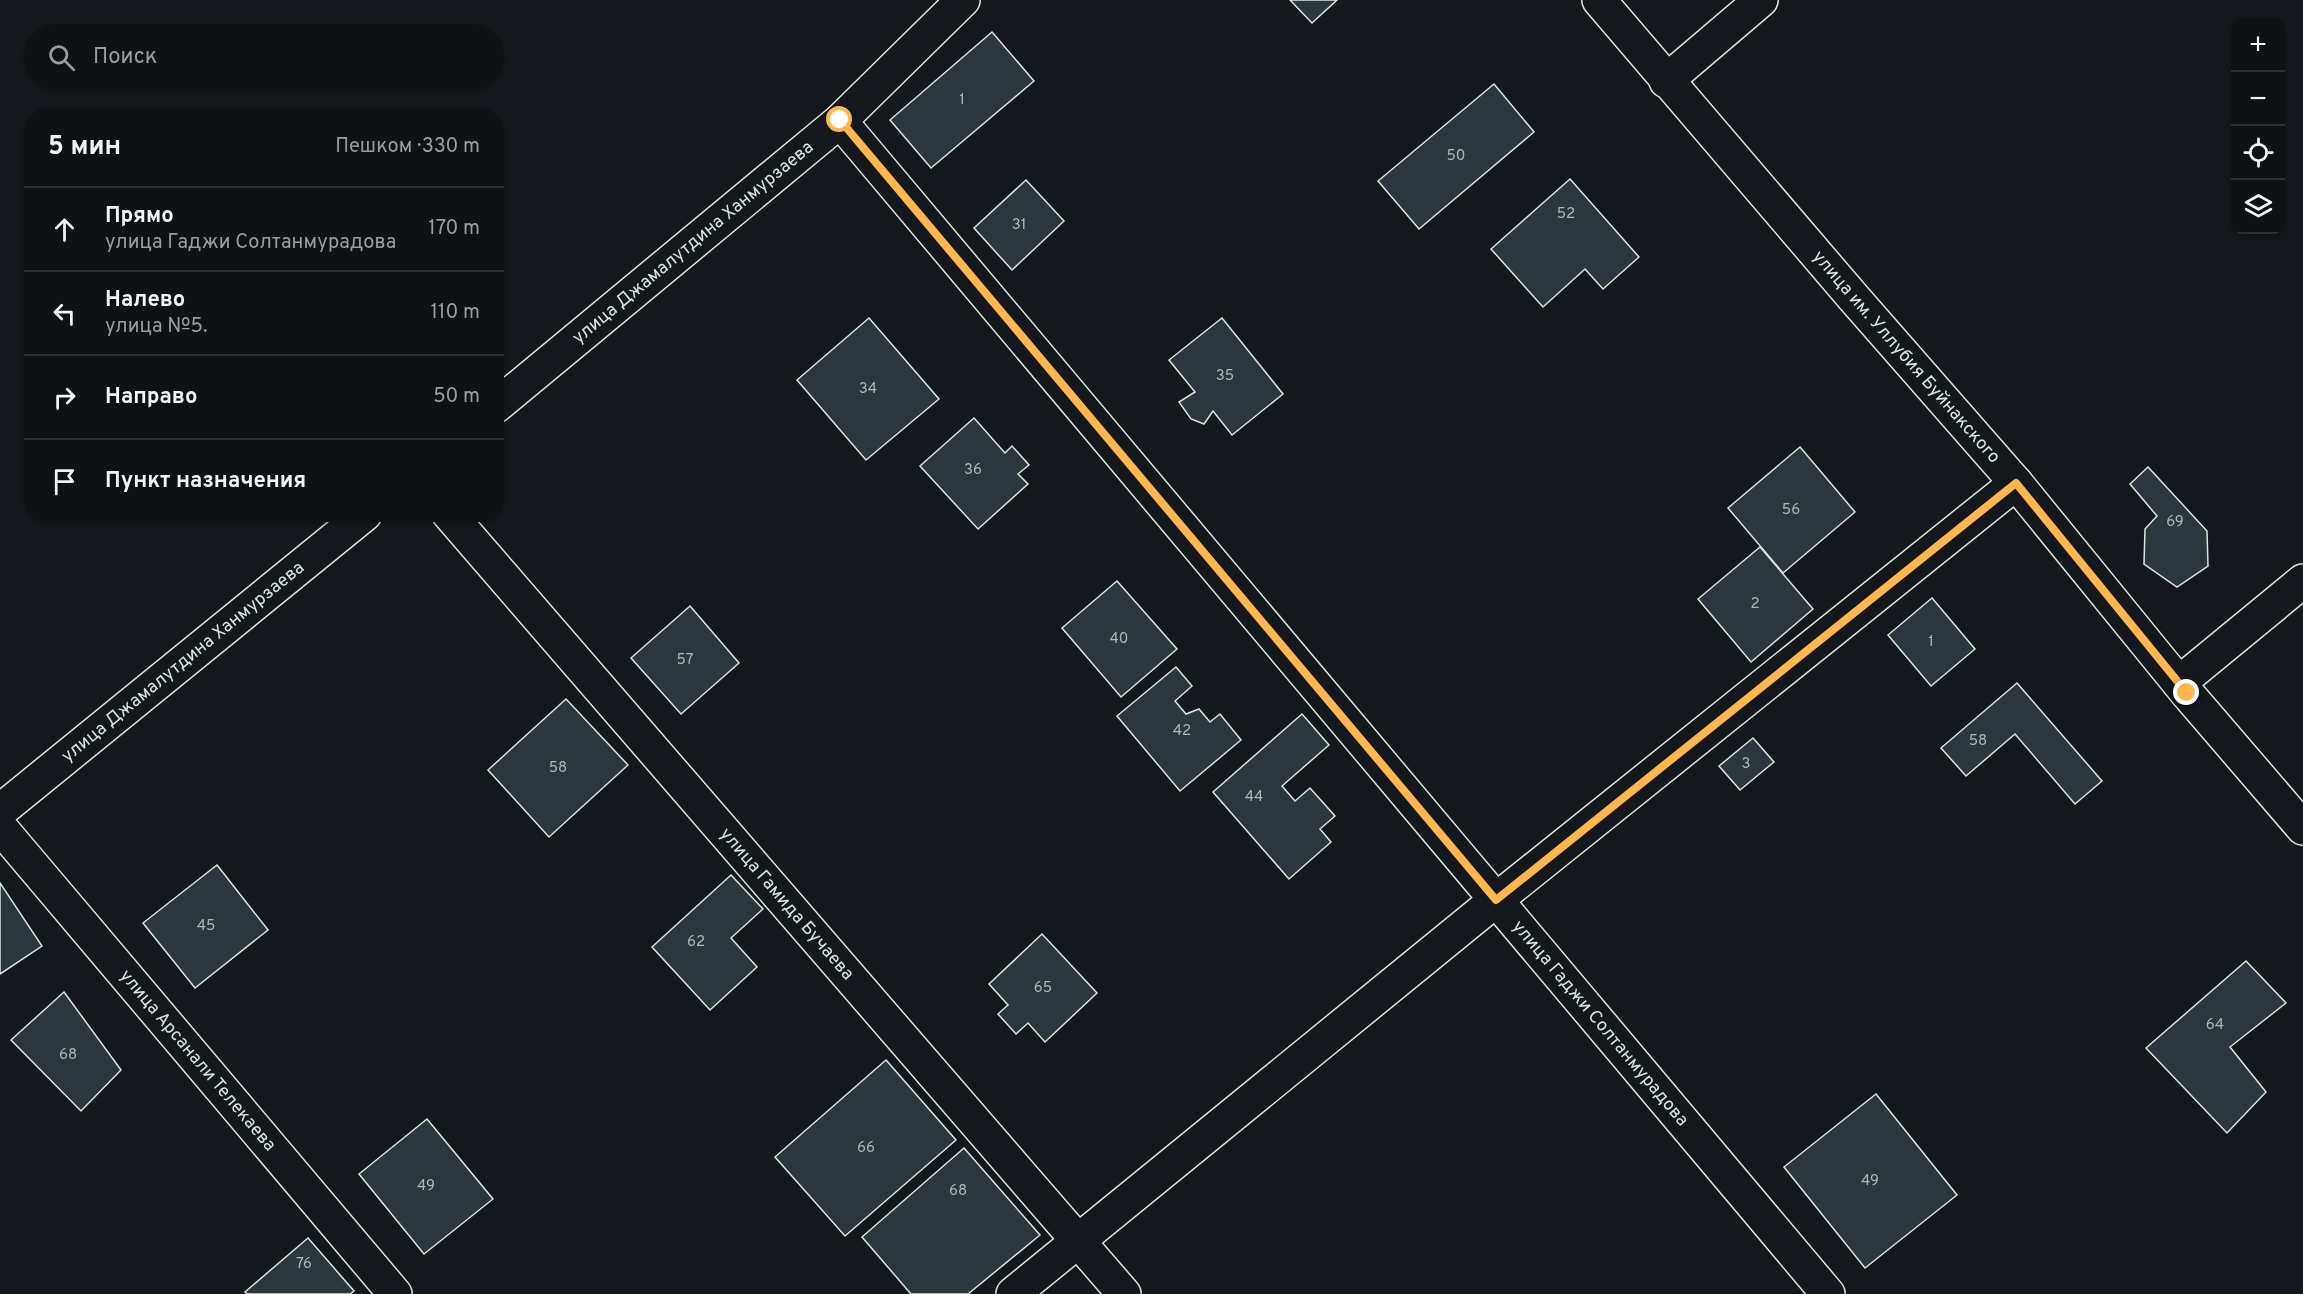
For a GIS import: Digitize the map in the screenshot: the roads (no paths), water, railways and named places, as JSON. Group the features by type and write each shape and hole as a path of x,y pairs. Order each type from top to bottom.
{"street":[{"name":"улица Джамалутдина Ханмурзаева","path":"504,399 840,120 963,0"},
{"name":"улица им. Уллубия Буйнакского","path":"1599,0 1666,81 2016,483 2180,683 2303,828"},
{"path":"1666,81 1761,0"},
{"name":"улица Гаджи Солтанмурадова","path":"840,120 1828,1294"},
{"path":"1013,1294 1496,900 2016,483"},
{"name":"улица Джамалутдина Ханмурзаева","path":"0,811 355,522"},
{"name":"улица Гамида Бучаева","path":"456,522 1079,1239 1124,1294"},
{"path":"2180,683 2303,581"},
{"name":"улица Арсанали Телекаева","path":"0,827 395,1294"}]}
